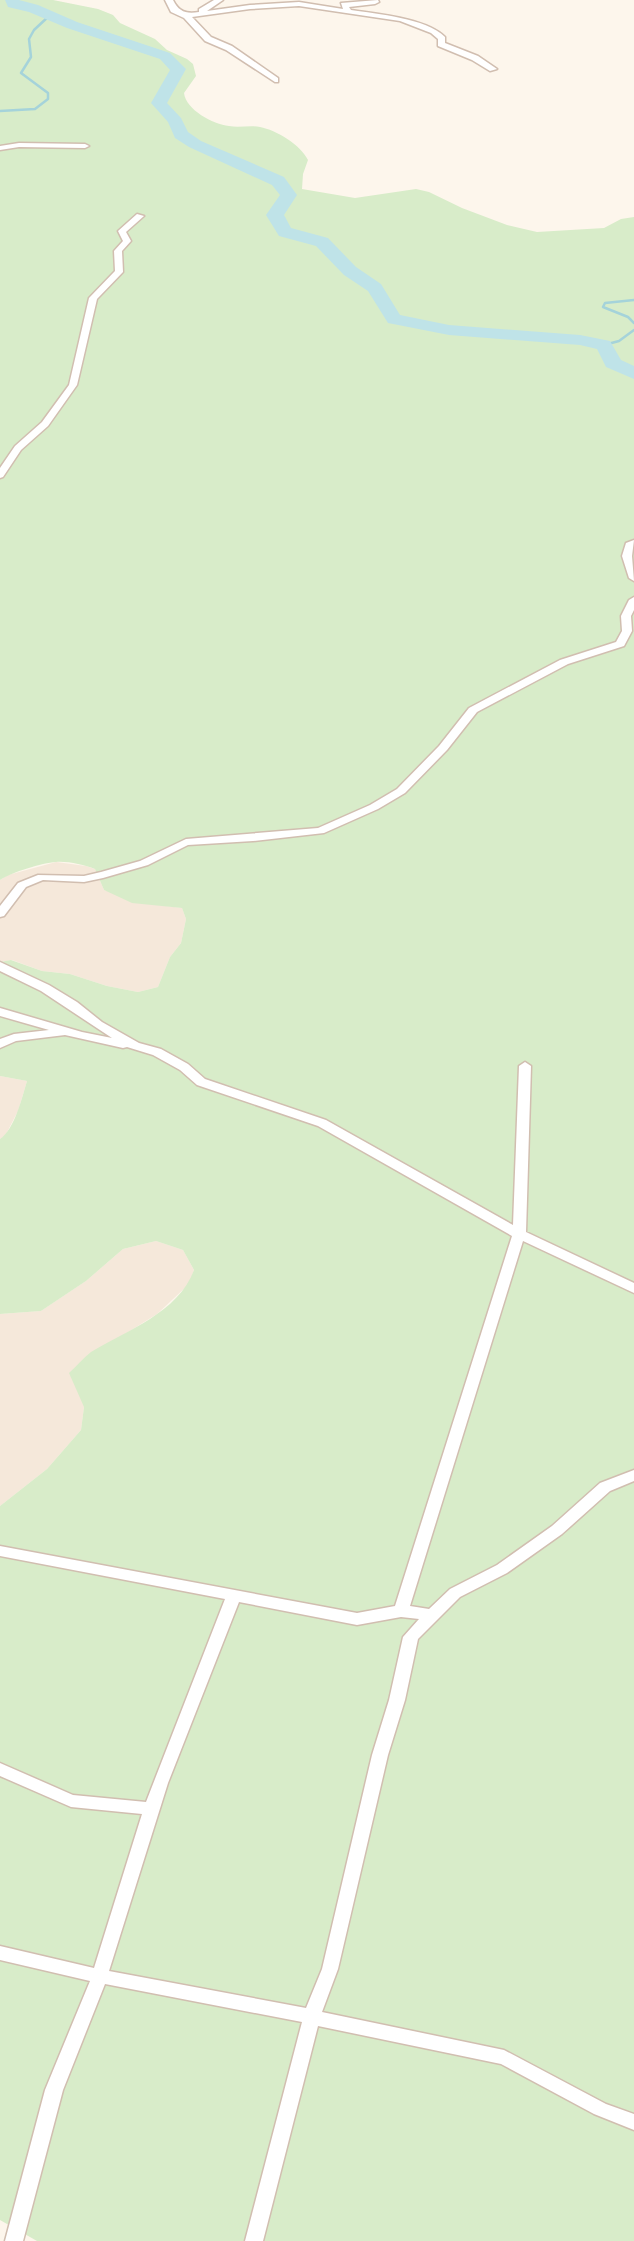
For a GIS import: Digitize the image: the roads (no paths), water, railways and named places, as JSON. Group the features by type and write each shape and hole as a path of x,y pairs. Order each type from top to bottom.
{"street":[{"path":"169,0 174,10 187,16 208,39 229,48 275,80"},
{"path":"198,14 219,0"},
{"path":"348,12 344,5 375,2 374,0"},
{"path":"187,16 296,2 348,12 402,19 409,24 430,28 437,32 442,39 441,44 475,58 493,69"},
{"path":"0,148 19,145 85,146"},
{"path":"0,475 18,448 45,424 73,385 93,298 119,272 118,251 127,241 122,231 140,216"},
{"path":"634,543 629,545 627,556 634,578"},
{"path":"0,914 22,885 42,877 84,879 103,875 144,863 186,842 320,831 374,807 401,791 421,772 443,748 464,718 473,710 517,688 538,674 564,662 620,644 627,631 626,616 634,600"},
{"path":"0,966 52,992 73,1005 98,1025 135,1046"},
{"path":"0,1012 67,1032 157,1052 184,1067 201,1082 322,1123 519,1234 634,1288"},
{"path":"0,1044 14,1038 67,1032"},
{"path":"401,1611 519,1234 525,1066"},
{"path":"254,2241 316,2001 330,1969 380,1755 397,1700 411,1637 454,1594 502,1569 557,1530 605,1487 634,1475"},
{"path":"0,1551 357,1619 401,1611 432,1615"},
{"path":"14,2241 54,2090 99,1976 160,1783 234,1595"},
{"path":"0,1769 71,1801 152,1808"},
{"path":"0,1953 99,1976 312,2017 504,2057 600,2109 634,2122"}],"waterway":[{"path":"12,0 13,4 33,8 72,25 165,56 178,69 159,103 175,121 181,135 195,144 278,181 289,195 275,215 285,232 322,242 350,271 375,288 394,319 449,330 580,340 604,345 613,363 634,373"},
{"path":"0,111 35,109 48,99 48,93 21,73 31,57 29,39 34,30 49,16"},
{"path":"634,300 605,303 603,307 628,317 634,323"},
{"path":"604,345 619,341 634,330"}]}
